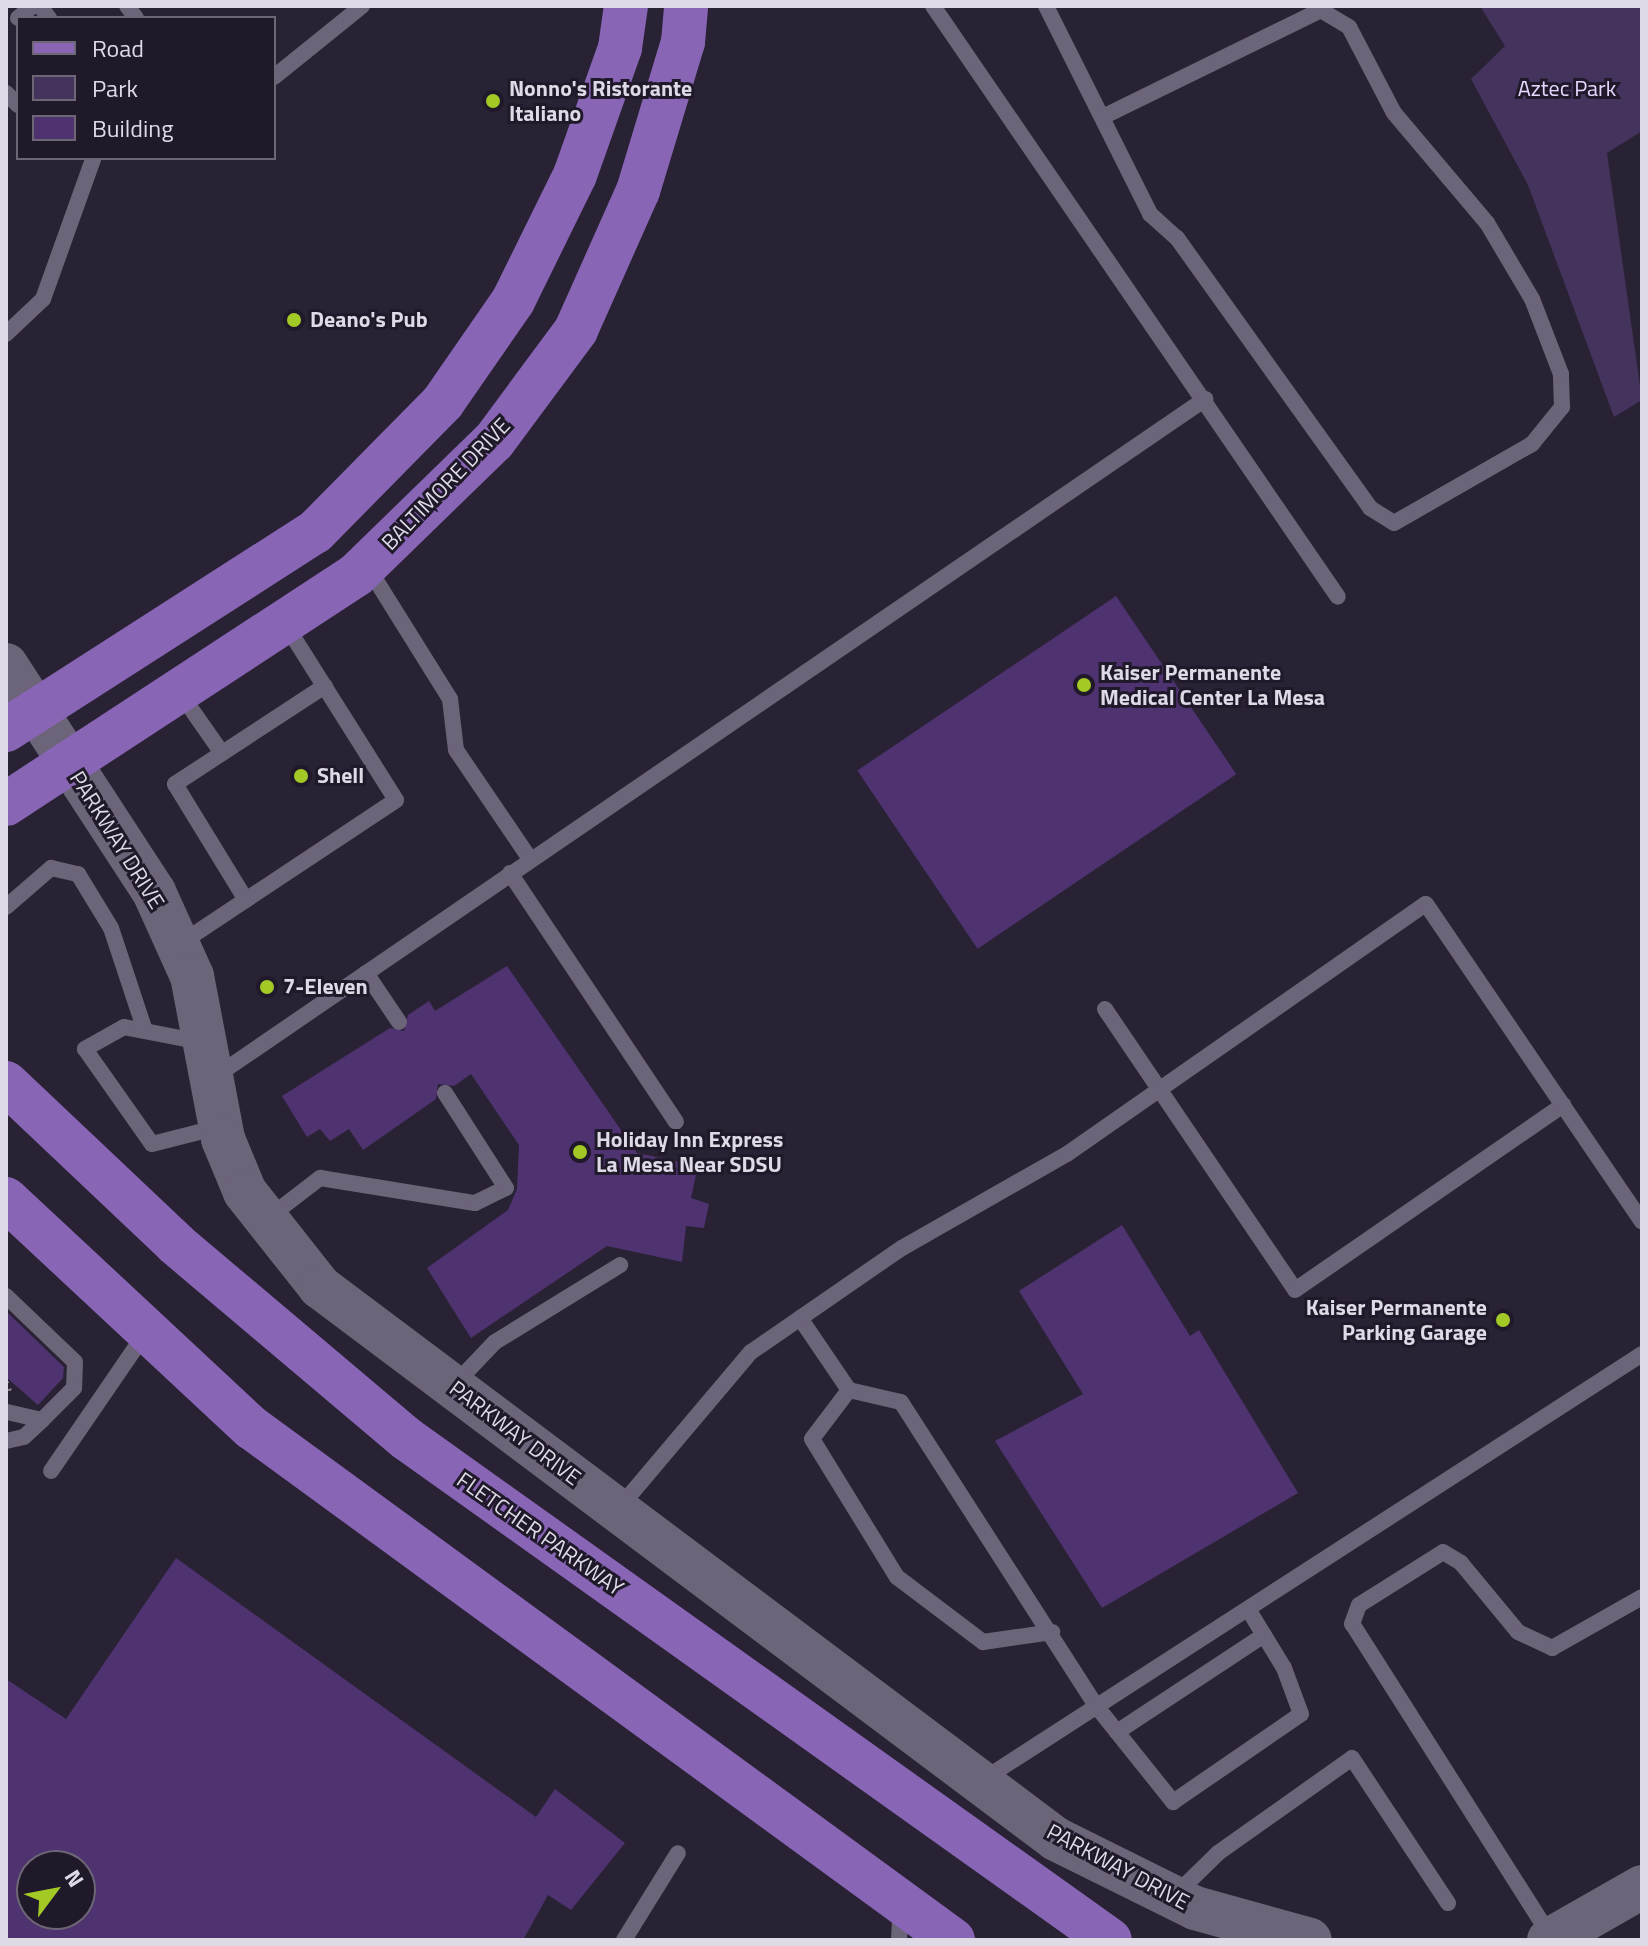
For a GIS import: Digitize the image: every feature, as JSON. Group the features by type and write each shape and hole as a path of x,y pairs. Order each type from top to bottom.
{"main road":[{"path":"21,721 315,532 443,402 513,301 575,175 620,48 626,6"},
{"name":"BALTIMORE DRIVE","path":"6,804 70,766 285,624 366,565 494,441 576,330 638,191 683,42 686,6"},
{"name":"FLETCHER PARKWAY","path":"6,1083 176,1244 407,1439 1110,1940"},
{"path":"6,1199 252,1428 900,1921 953,1940"}],"street":[{"name":"PARKWAY DRIVE","path":"6,665 21,721 70,766 154,892 192,976 220,1127 245,1192 320,1287 1056,1839 1173,1897 1310,1940"},
{"path":"1550,1939 1642,1887"}],"lane":[{"path":"276,75 362,6"},
{"path":"933,6 1338,597"},
{"path":"1046,6 1150,214 1177,238 1370,508 1394,523 1532,444 1562,407 1561,374 1532,299 1487,223 1394,113 1349,27 1321,10 1103,117"},
{"path":"6,334 43,299 91,160"},
{"path":"220,1127 152,1144 85,1049 124,1027 145,1031 207,1061 366,973 1205,399"},
{"path":"366,565 450,699 456,750 530,859"},
{"path":"178,945 396,800 285,624"},
{"path":"246,900 175,784 325,686"},
{"path":"180,693 222,753"},
{"path":"6,907 51,868 78,874 111,928 145,1031"},
{"path":"510,873 676,1122"},
{"path":"618,1510 751,1352 1159,1091 1426,904 1642,1222"},
{"path":"366,973 399,1022"},
{"path":"1105,1009 1295,1290 1563,1105"},
{"path":"266,1219 320,1178 475,1203 506,1188 445,1093"},
{"path":"453,1386 495,1342 620,1265"},
{"path":"6,1296 75,1362 74,1388 24,1437 6,1441"},
{"path":"800,1318 849,1390 901,1402 1052,1632 1097,1707 1173,1802 1301,1714 1264,1635 1248,1609"},
{"path":"51,1471 147,1330"},
{"path":"981,1782 1642,1354"},
{"path":"849,1390 812,1439 897,1577 983,1642 1052,1632"},
{"path":"6,1412 42,1420"},
{"path":"1550,1939 1352,1624 1359,1605 1443,1552 1461,1563 1518,1632 1552,1648 1642,1597"},
{"path":"1117,1732 1264,1635"},
{"path":"1173,1897 1218,1853 1352,1758 1448,1903"},
{"path":"624,1940 678,1853"}],"green space":[{"name":"Aztec Park","path":"1480,6 1642,6 1642,131 1607,153 1642,400 1614,417 1528,185 1471,79 1505,46"}],"building":[{"name":"Kaiser Permanente Medical Center La Mesa","path":"1116,596 1236,774 978,949 857,770"},
{"name":"Holiday Inn Express La Mesa Near SDSU","path":"507,966 637,1153 698,1166 691,1198 709,1204 704,1228 686,1226 682,1262 607,1246 471,1338 427,1268 508,1210 517,1189 519,1145 471,1074 454,1086 438,1084 436,1099 363,1150 349,1129 330,1141 320,1129 307,1137 282,1096 390,1028 404,1031 408,1015 429,1001 435,1011"},
{"path":"1122,1225 1190,1336 1199,1330 1298,1493 1102,1608 995,1441 1083,1394 1019,1291"},
{"path":"6,1311 64,1367 63,1378 38,1405 6,1377"},
{"path":"176,1558 536,1817 555,1789 625,1843 571,1910 548,1895 523,1940 6,1940 6,1679 66,1719"}],"place":[{"name":"Nonno's Ristorante Italiano","path":"493,101"},
{"name":"Deano's Pub","path":"294,320"},
{"name":"Kaiser Permanente Medical Center La Mesa","path":"1084,685"},
{"name":"Shell","path":"301,776"},
{"name":"7-Eleven","path":"267,987"},
{"name":"Holiday Inn Express La Mesa Near SDSU","path":"580,1152"},
{"name":"Kaiser Permanente Parking Garage","path":"1503,1320"}]}
